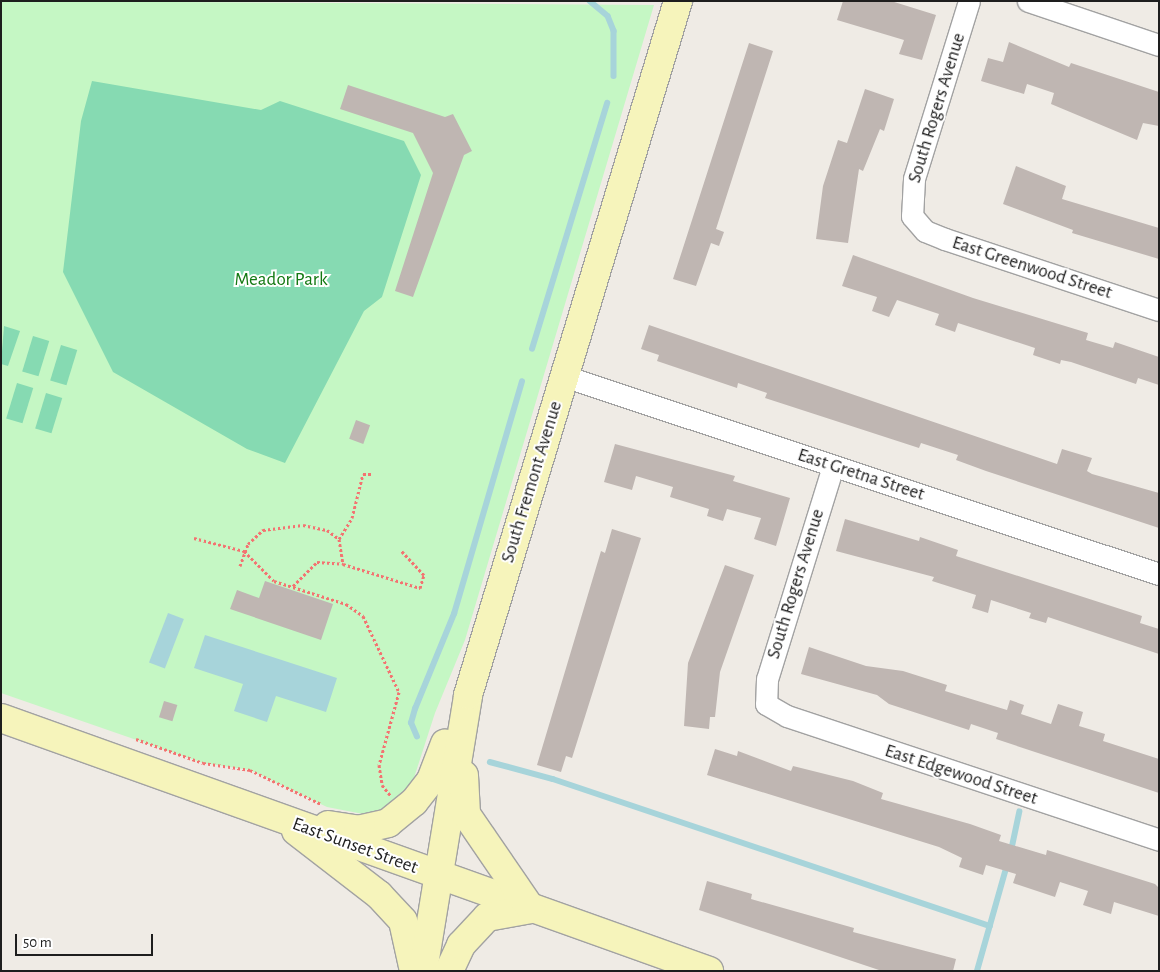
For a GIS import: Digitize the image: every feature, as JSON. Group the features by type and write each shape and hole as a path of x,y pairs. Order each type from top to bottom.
{"main road":[{"name":"South Fremont Avenue","path":"423,971 465,708 678,1"},
{"path":"282,818 358,830 388,824 414,802 432,780 452,726 465,708"},
{"path":"449,971 461,945 487,917 531,909 466,814 465,708"},
{"name":"East Sunset Street","path":"1,718 282,818 437,876 709,971"},
{"path":"282,818 379,895 403,921 414,971"}],"street":[{"name":"South Rogers Avenue","path":"912,216 914,179 969,1"},
{"path":"1028,1 1159,45"},
{"name":"East Greenwood Street","path":"912,216 925,231 945,239 1159,310"},
{"name":"East Gretna Street","path":"564,376 1159,574"},
{"name":"South Rogers Avenue","path":"766,704 767,679 833,466"},
{"name":"East Edgewood Street","path":"766,704 787,716 1159,840"}],"path":[{"path":"344,564 339,539 352,518 363,474 372,474"},
{"path":"240,566 244,552 253,536 276,525 316,527 339,539"},
{"path":"194,538 244,552 274,580 355,609 393,672 399,702 379,770 382,785 395,801"},
{"path":"293,586 317,562 344,564 420,588 424,575 402,551"},
{"path":"136,738 203,763 250,770 327,807"}],"green space":[{"name":"Meador Park","path":"1,1 654,5 465,640 435,713 412,784 383,809 363,814 327,807 250,770 203,763 1,693"},
{"path":"92,81 261,110 280,101 404,141 421,175 382,297 364,311 285,463 247,449 113,372 63,272 81,121"},
{"path":"4,326 20,331 8,366 1,364"},
{"path":"33,336 49,341 38,376 22,371"},
{"path":"61,345 77,350 66,385 50,380"},
{"path":"17,383 33,388 22,423 6,418"},
{"path":"46,393 62,398 51,433 35,428"}],"water":[{"path":"168,613 184,619 165,669 149,662"},
{"path":"205,635 337,678 326,712 276,696 267,722 234,711 243,684 194,668"}],"building":[{"path":"843,1 891,1 936,15 922,60 899,54 904,40 837,20"},
{"path":"1009,42 1069,67 1071,63 1159,92 1159,126 1143,123 1137,140 1051,104 1054,93 1027,84 1024,94 981,81 988,58 1003,62"},
{"path":"749,43 773,51 716,229 724,232 719,246 711,243 696,286 673,279"},
{"path":"348,85 445,117 453,114 472,151 464,155 413,297 395,291 433,173 413,133 340,109"},
{"path":"865,89 894,99 884,131 880,129 863,171 859,169 848,243 816,239 823,186 838,140 847,143"},
{"path":"1016,166 1066,186 1062,199 1159,228 1159,259 1072,233 1073,230 1003,204"},
{"path":"853,255 973,298 1088,333 1086,340 1113,348 1115,342 1159,357 1159,385 1138,378 1136,384 1071,362 1061,360 1060,364 1033,355 1035,348 958,323 955,332 935,325 939,314 897,300 889,317 872,311 877,297 842,286"},
{"path":"649,325 1057,464 1062,449 1092,458 1087,471 1092,474 1159,493 1159,528 986,471 956,460 958,455 921,443 919,448 765,398 767,393 738,383 737,388 657,361 659,355 641,349"},
{"path":"356,420 370,425 363,444 349,439"},
{"path":"615,444 735,476 733,481 790,498 776,546 754,539 761,518 727,509 723,521 707,516 709,509 670,497 673,487 636,476 632,490 604,482"},
{"path":"845,519 919,541 920,537 958,550 956,556 1142,616 1140,623 1159,629 1159,654 1048,617 1046,623 1029,618 1031,613 991,600 988,613 972,608 976,595 932,581 934,577 836,551"},
{"path":"612,529 641,538 572,758 566,756 561,772 537,765 601,551 605,553"},
{"path":"725,565 754,575 720,672 715,717 710,717 709,729 684,726 688,663"},
{"path":"265,581 333,604 321,640 230,609 237,590 259,598"},
{"path":"809,647 866,666 903,671 947,685 945,691 1007,710 1010,700 1024,705 1021,714 1051,724 1058,704 1083,712 1079,726 1105,734 1103,741 1159,759 1159,793 996,739 998,733 971,724 969,730 889,704 877,695 801,674"},
{"path":"164,701 177,705 172,721 159,717"},
{"path":"715,749 737,756 738,751 791,771 793,766 853,781 883,793 881,799 970,824 1001,835 999,841 1046,855 1047,850 1155,884 1159,888 1159,916 1114,902 1111,914 1083,905 1088,891 1060,882 1055,897 1013,883 1016,874 986,865 983,875 959,867 962,858 939,847 707,775"},
{"path":"707,881 752,894 751,899 854,928 853,932 956,959 953,971 882,971 699,910"}],"waterway":[{"path":"590,1 608,16 614,31 614,76"},
{"path":"532,349 607,103"},
{"path":"417,737 411,723 415,709 454,614 522,382"},
{"path":"490,762 553,779 990,926"},
{"path":"1011,851 1019,812"},
{"path":"977,971 1007,865"}]}
